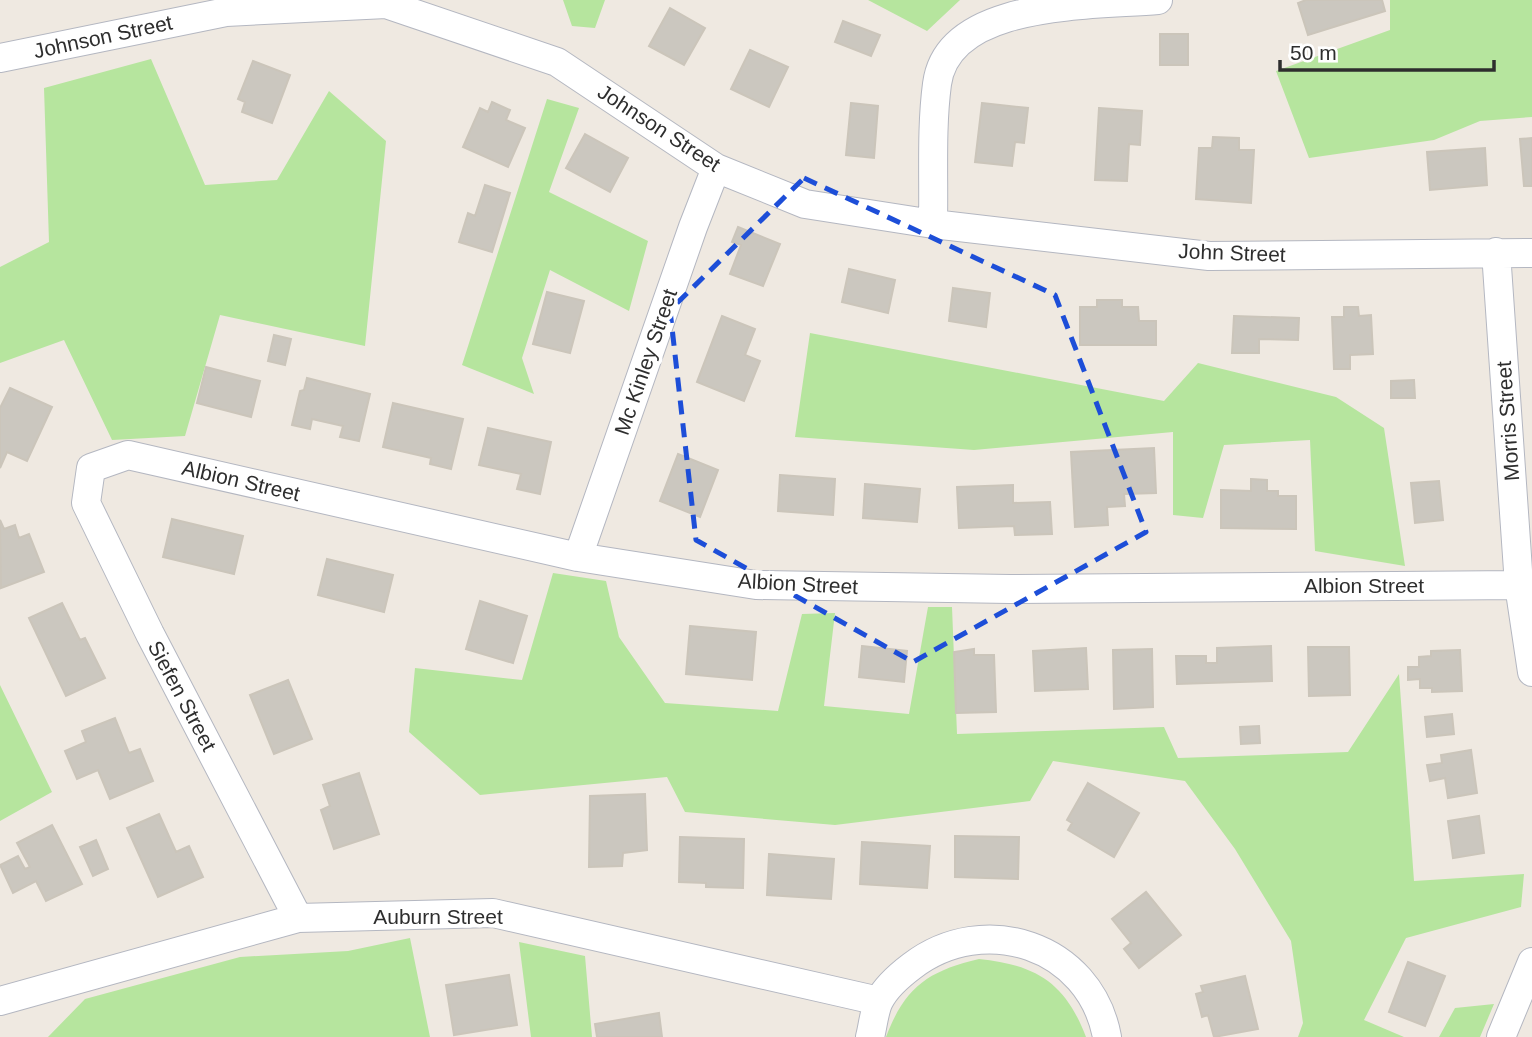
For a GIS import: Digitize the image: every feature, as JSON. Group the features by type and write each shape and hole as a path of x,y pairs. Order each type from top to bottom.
{"street":[{"path":"933,224 937,81 952,45 976,25 1003,14 1036,8 1158,0"},
{"name":"Johnson Street","path":"0,58 226,12 386,4 557,62 716,168 805,204 933,224"},
{"name":"Mc Kinley Street","path":"578,556 716,168"},
{"name":"John Street","path":"933,224 1209,256 1532,253"},
{"name":"Morris Street","path":"1496,252 1519,585 1532,672"},
{"name":"Albion Street","path":"92,468 128,456 578,556 756,585 1010,589 1519,585"},
{"name":"Siefen Street","path":"92,468 86,503 150,634 298,918"},
{"name":"Auburn Street","path":"0,1002 298,918 494,913 878,1001"},
{"path":"870,1037 878,1001 898,977 932,951 988,937 1041,949 1063,963 1092,994 1104,1018 1107,1037"},
{"path":"1501,1037 1532,962"}],"highlighted area":[{"path":"804,178 1055,295 1146,532 913,662 696,540 670,310"}],"green space":[{"path":"563,0 605,0 595,28 572,26"},
{"path":"868,0 960,0 927,31"},
{"path":"1390,0 1532,0 1532,117 1480,121 1434,140 1309,158 1276,71 1390,30"},
{"path":"151,59 205,185 277,180 329,91 386,141 365,346 220,315 185,436 112,440 64,340 0,363 0,267 49,242 44,88"},
{"path":"547,99 579,108 549,192 648,241 629,311 550,270 522,358 534,394 462,365"},
{"path":"810,333 1164,401 1198,363 1336,397 1384,428 1405,566 1315,551 1310,440 1224,445 1203,518 1173,515 1173,432 974,450 795,437"},
{"path":"553,573 606,581 619,637 665,703 778,711 802,614 835,613 824,706 909,714 928,607 952,607 957,734 1164,727 1178,758 1348,752 1399,674 1414,881 1524,874 1521,907 1406,938 1364,1020 1404,1037 1298,1037 1303,1023 1291,941 1235,849 1185,781 1053,761 1030,801 835,825 685,812 667,777 480,795 409,732 415,668 522,680"},
{"path":"0,685 52,792 0,821"},
{"path":"410,938 430,1037 48,1037 85,999 240,957 348,951"},
{"path":"519,942 585,956 592,1037 531,1037"},
{"path":"979,959 1017,966 1046,980 1068,1002 1086,1037 886,1037 901,1005 920,984 946,969"},
{"path":"1494,1004 1480,1037 1439,1037 1455,1008"}],"building":[{"path":"1306,0 1382,0 1385,11 1308,35 1298,3"},
{"path":"670,8 705,28 684,65 649,46"},
{"path":"843,21 880,35 871,56 835,42"},
{"path":"1160,34 1188,34 1188,65 1160,65"},
{"path":"750,50 788,67 769,107 731,89"},
{"path":"253,61 290,75 272,123 242,112 245,102 238,99"},
{"path":"492,102 510,110 506,120 525,128 508,167 463,147 480,108 488,112"},
{"path":"851,103 878,106 874,158 846,155"},
{"path":"982,103 1028,108 1024,143 1015,142 1012,166 975,162"},
{"path":"1099,108 1142,111 1140,145 1129,144 1127,181 1095,180"},
{"path":"585,134 628,158 610,192 566,168"},
{"path":"1213,137 1239,138 1239,150 1254,150 1251,203 1196,199 1199,148 1212,148"},
{"path":"1532,138 1532,186 1524,186 1520,139"},
{"path":"1485,148 1487,185 1430,190 1427,152"},
{"path":"485,185 510,193 492,252 459,242 468,213 475,216"},
{"path":"738,227 780,244 763,286 730,274 741,245 732,242"},
{"path":"849,269 895,280 888,313 842,302"},
{"path":"953,288 990,293 986,327 949,321"},
{"path":"547,292 584,301 570,353 533,344"},
{"path":"1097,300 1122,300 1122,307 1138,307 1139,321 1156,321 1156,345 1080,345 1080,307 1097,307"},
{"path":"1344,307 1358,307 1359,316 1371,315 1373,354 1350,355 1350,369 1334,369 1332,317 1344,317"},
{"path":"722,316 755,329 745,355 760,361 744,401 697,382"},
{"path":"1234,316 1299,318 1298,340 1259,339 1259,353 1232,353"},
{"path":"274,335 291,339 285,365 268,361"},
{"path":"206,367 260,381 251,417 197,403"},
{"path":"307,378 370,394 359,441 340,437 343,426 312,419 310,429 292,425 300,391 304,390"},
{"path":"1414,380 1415,398 1391,398 1391,381"},
{"path":"10,388 52,407 27,461 7,452 0,468 0,408"},
{"path":"393,403 463,419 451,469 430,464 431,458 383,447"},
{"path":"488,428 551,442 540,494 517,489 521,474 479,465"},
{"path":"1154,448 1156,493 1124,494 1125,506 1107,507 1108,525 1075,527 1071,452"},
{"path":"678,454 718,470 700,517 660,501"},
{"path":"780,475 835,479 833,515 778,511"},
{"path":"1251,479 1267,480 1267,491 1278,491 1278,496 1296,496 1296,529 1221,528 1221,490 1251,491"},
{"path":"1439,481 1443,520 1415,523 1411,483"},
{"path":"865,484 920,489 917,522 863,518"},
{"path":"1013,485 1013,503 1050,502 1052,534 1015,535 1014,526 959,528 957,487"},
{"path":"172,519 243,536 234,574 163,557"},
{"path":"0,520 4,529 15,525 19,538 29,534 44,572 1,588"},
{"path":"327,559 393,575 384,612 318,595"},
{"path":"480,601 527,616 513,663 466,649"},
{"path":"62,603 80,640 85,638 105,678 66,696 29,618"},
{"path":"690,626 756,632 752,680 686,674"},
{"path":"862,646 907,651 904,682 859,677"},
{"path":"1271,646 1272,681 1177,684 1176,656 1206,656 1206,663 1217,663 1217,648"},
{"path":"1308,647 1349,647 1350,695 1309,696"},
{"path":"1086,648 1088,689 1035,691 1033,651"},
{"path":"974,649 974,655 994,655 996,712 956,713 954,652"},
{"path":"1152,649 1153,707 1114,709 1113,650"},
{"path":"1460,650 1462,691 1432,692 1432,688 1420,688 1420,679 1408,680 1408,667 1419,667 1419,657 1431,656 1431,651"},
{"path":"288,680 312,739 274,754 250,695"},
{"path":"1452,714 1454,734 1427,737 1425,717"},
{"path":"115,718 129,753 140,749 153,781 110,799 98,770 77,779 65,751 86,742 82,731"},
{"path":"1259,726 1260,743 1241,744 1240,727"},
{"path":"1471,750 1477,793 1448,798 1445,778 1430,781 1427,765 1442,763 1441,755"},
{"path":"359,773 379,834 334,849 321,810 330,806 323,785"},
{"path":"1088,783 1139,813 1114,857 1068,830 1072,823 1067,820"},
{"path":"645,794 647,850 623,853 622,866 589,867 590,796"},
{"path":"159,814 176,852 189,846 203,877 158,897 127,828"},
{"path":"1479,816 1484,853 1453,858 1448,821"},
{"path":"52,825 82,884 46,901 36,881 13,893 0,865 18,856 25,869 30,867 17,843"},
{"path":"955,836 1019,837 1018,879 955,877"},
{"path":"680,837 744,839 743,888 706,887 706,883 679,882"},
{"path":"96,840 108,869 93,876 80,847"},
{"path":"862,842 930,846 927,888 860,884"},
{"path":"769,854 834,859 831,899 767,895"},
{"path":"1146,892 1181,935 1139,968 1124,949 1131,943 1112,919"},
{"path":"1408,962 1445,976 1425,1026 1389,1012"},
{"path":"509,975 517,1025 454,1035 446,985"},
{"path":"1245,976 1258,1029 1214,1037 1208,1015 1202,1017 1196,994 1203,992 1201,986"},
{"path":"659,1013 662,1037 597,1037 595,1024"}]}
